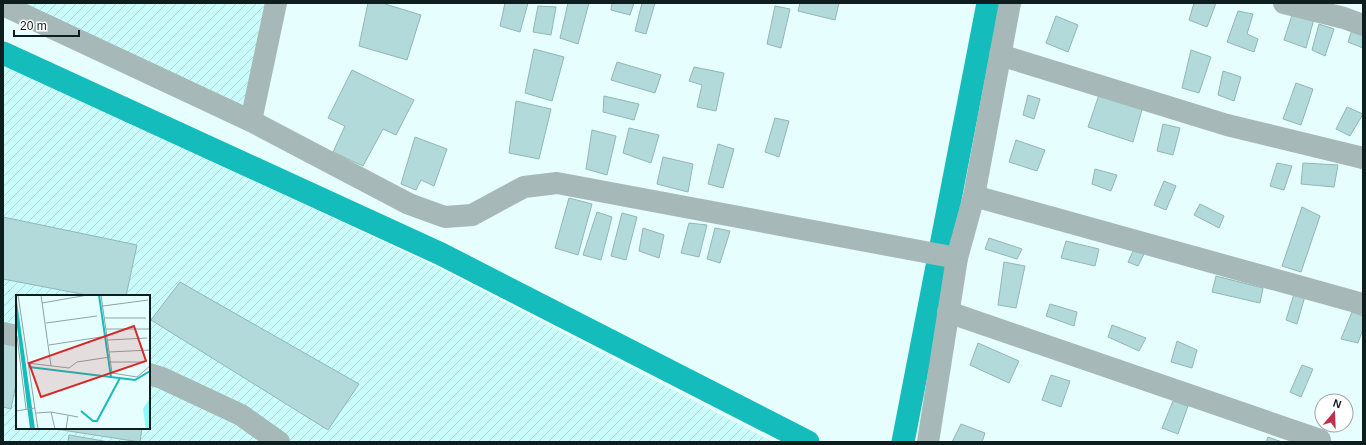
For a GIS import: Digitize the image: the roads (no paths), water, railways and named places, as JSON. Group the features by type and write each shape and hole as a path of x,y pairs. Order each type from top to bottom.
{"street":[{"path":"251,121 276,3"},
{"path":"928,442 948,312 953,257 974,196 1010,3"},
{"path":"1284,3 1344,18 1363,25"},
{"path":"3,5 251,121 409,204 445,217 472,215 524,187 557,183 953,257"},
{"path":"1000,55 1227,125 1363,158"},
{"path":"974,196 1363,304"},
{"path":"948,312 1320,440"},
{"path":"3,332 16,336"},
{"path":"150,374 162,378 241,415 279,442"}],"waterway":[{"path":"903,442 988,3"},
{"path":"3,53 441,254 808,442"}]}
